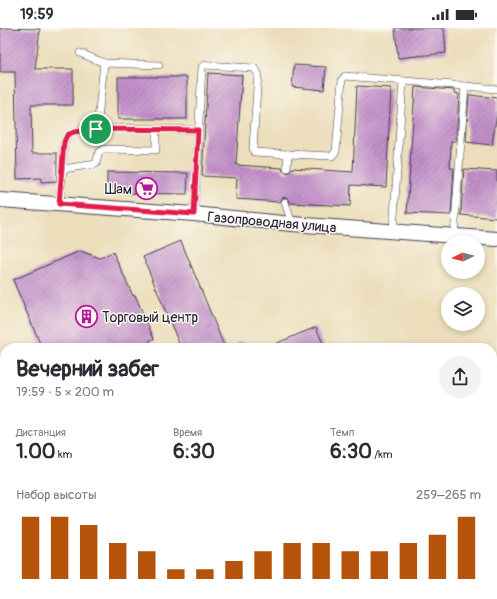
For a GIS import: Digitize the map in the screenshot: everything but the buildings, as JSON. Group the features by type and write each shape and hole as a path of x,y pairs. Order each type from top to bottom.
{"street":[{"name":"Газопроводная улица","path":"1,200 194,214 292,224 441,235"},
{"name":"Газопроводная улица","path":"485,238 497,239"}],"lane":[{"path":"80,53 104,63 159,65"},
{"path":"96,129 104,63"},
{"path":"194,214 202,67 205,65 254,68 258,73 253,148 254,152 332,156 336,151 342,80 345,76 497,89"},
{"path":"393,232 403,81"},
{"path":"454,235 465,86"},
{"path":"59,204 64,142 67,135 74,132 96,129 198,130"},
{"path":"62,169 96,164 99,152 103,149 156,150 156,130"},
{"path":"287,168 288,154"},
{"path":"285,202 292,224"}],"place":[{"name":"Шам","path":"147,189"},
{"name":"Торговый центр","path":"87,317"}],"route":[{"path":"96,129 198,130 194,214 59,204 64,142 67,135 74,132 96,129"}]}
